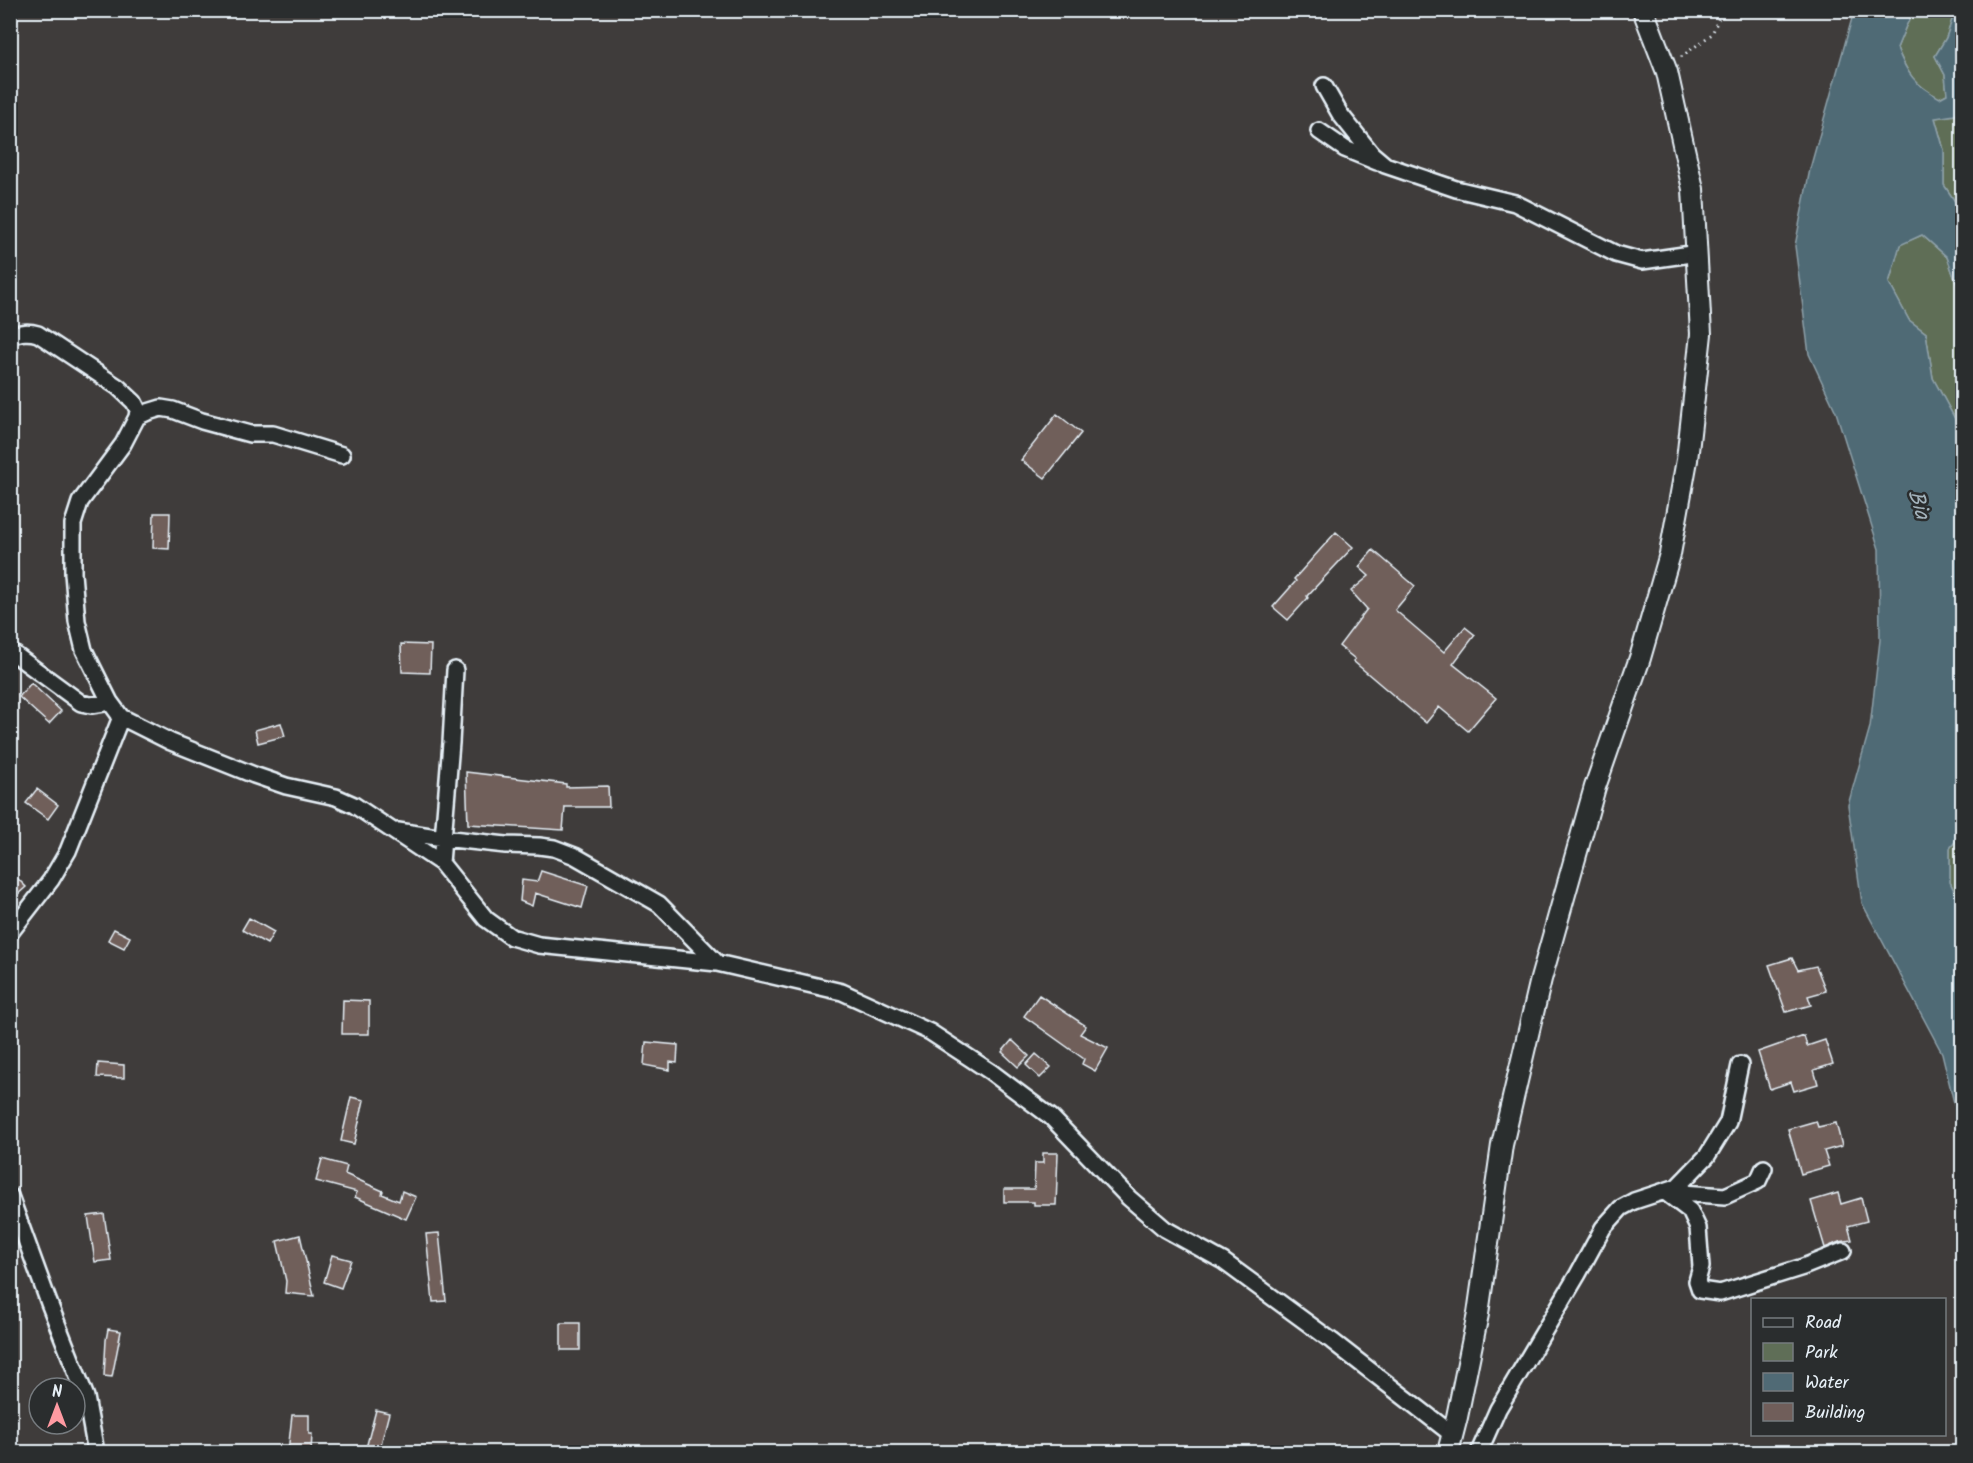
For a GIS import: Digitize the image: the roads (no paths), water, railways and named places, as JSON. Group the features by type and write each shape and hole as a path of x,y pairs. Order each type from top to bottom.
{"main road":[{"path":"1450,1444 1478,1314 1502,1145 1541,979 1594,787 1640,658 1670,554 1687,460 1701,334 1693,189 1665,68 1643,10"}],"street":[{"path":"1324,86 1340,114 1372,154 1385,165"},
{"path":"1319,131 1345,149 1385,165 1456,189 1515,203 1616,254 1642,261 1698,253"},
{"path":"10,336 19,332 38,334 118,387 134,402 138,410 137,417 123,444 80,502 73,524 73,573 77,621 84,650 110,702 121,717 171,742 254,775 286,786 336,797 354,805 441,863 486,918 510,937 539,945 717,963 842,992 930,1032 991,1072 1051,1117 1129,1198 1165,1229 1223,1261 1332,1341 1450,1444"},
{"path":"137,417 161,408 173,410 202,421 250,434 273,434 342,455"},
{"path":"10,651 81,703 91,705 110,702"},
{"path":"441,863 455,670"},
{"path":"10,933 51,880 68,851 121,717"},
{"path":"395,831 506,845 554,848 575,856 658,904 717,963"},
{"path":"1479,1452 1498,1409 1603,1228 1621,1208 1634,1201 1677,1187 1707,1156 1728,1122 1740,1065"},
{"path":"1665,1192 1725,1196 1758,1181 1764,1168"},
{"path":"1665,1192 1690,1211 1698,1228 1701,1267 1697,1281 1700,1290 1719,1293 1803,1267 1843,1251"},
{"path":"10,1196 86,1397 96,1452"}],"water":[{"name":"Bia","path":"1854,11 1914,11 1897,48 1904,65 1913,78 1940,98 1947,94 1945,75 1935,56 1946,38 1955,11 1962,11 1962,104 1955,115 1935,118 1944,150 1944,185 1962,212 1962,334 1957,329 1960,293 1947,257 1922,235 1900,245 1889,283 1909,320 1926,333 1933,378 1962,432 1962,684 1955,703 1962,712 1962,833 1950,848 1950,882 1962,908 1962,1136 1942,1053 1862,903 1848,805 1870,727 1880,640 1879,549 1836,412 1809,354 1795,246 1810,169"}]}
